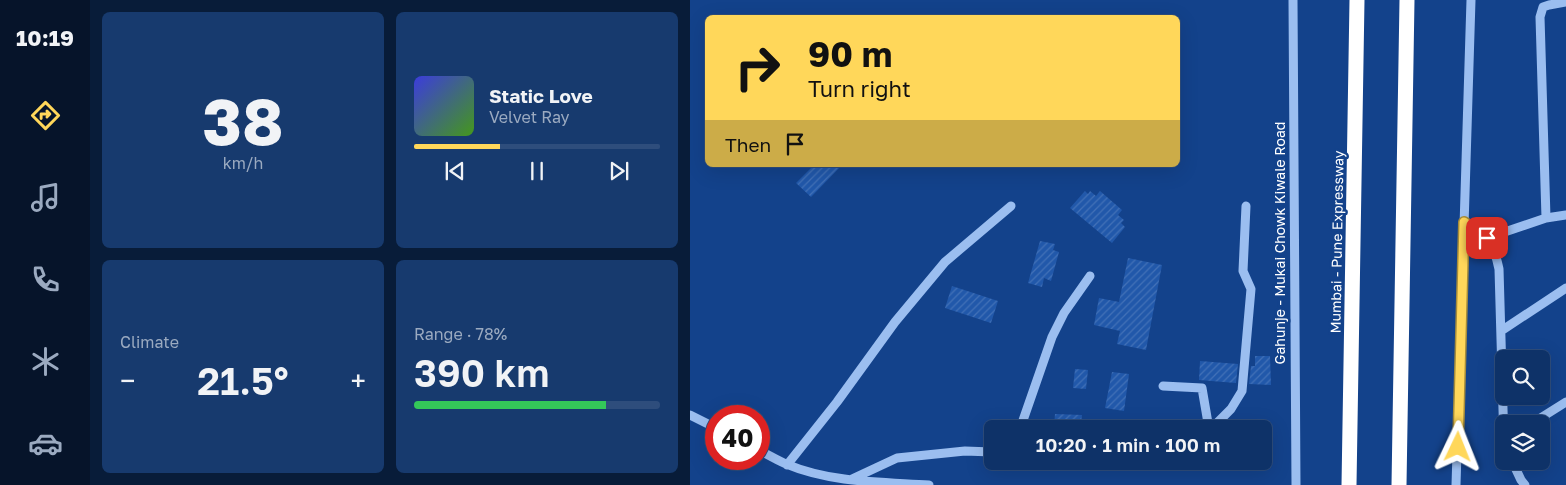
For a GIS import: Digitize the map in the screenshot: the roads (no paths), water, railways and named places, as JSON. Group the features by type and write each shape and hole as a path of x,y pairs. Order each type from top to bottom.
{"highway":[{"name":"Mumbai - Pune Expressway","path":"1349,485 1357,0"},
{"path":"1399,485 1407,0"}],"street":[{"name":"Gahunje - Mukai Chowk Kiwale Road","path":"1293,0 1296,485"},
{"path":"1456,485 1471,0"},
{"path":"1546,218 1540,17 1543,8 1566,2"},
{"path":"787,464 895,322 945,262 1011,206"},
{"path":"1219,420 1231,409 1242,392 1251,289 1243,271 1246,206"},
{"path":"1487,238 1546,218 1566,215"},
{"path":"1464,222 1487,238 1495,250 1499,269 1503,357 1503,415"},
{"path":"1023,420 1052,337 1064,313 1090,276"},
{"path":"1501,331 1566,288"},
{"path":"1163,386 1202,388 1208,420"},
{"path":"1545,415 1566,402"},
{"path":"690,415 705,422"},
{"path":"850,480 897,458 965,451 984,452"},
{"path":"770,456 787,464 821,475 850,480 929,485"},
{"path":"1516,470 1520,480 1525,485"}]}
